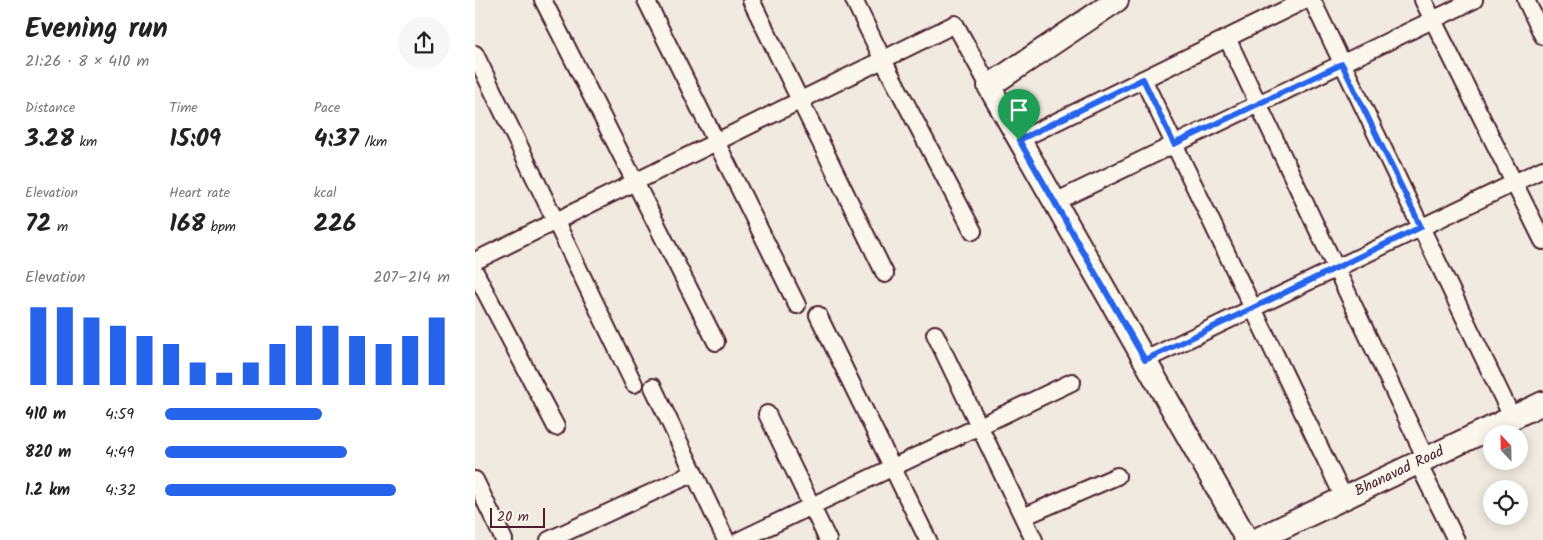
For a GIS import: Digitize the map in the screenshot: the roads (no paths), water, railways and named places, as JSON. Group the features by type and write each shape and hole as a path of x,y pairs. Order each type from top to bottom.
{"street":[{"path":"543,0 716,342"},
{"path":"646,0 797,305"},
{"path":"751,0 885,274"},
{"path":"854,0 883,60 973,231"},
{"path":"989,86 1117,0"},
{"path":"1019,140 1305,0"},
{"path":"1312,0 1512,417"},
{"path":"1423,0 1543,241"},
{"path":"1055,202 1474,0"},
{"path":"1526,0 1543,36"},
{"path":"475,262 955,24 1247,540"},
{"path":"1227,38 1336,268 1456,540"},
{"path":"475,55 634,384"},
{"path":"1143,79 1343,498"},
{"path":"1145,360 1543,169"},
{"path":"475,272 556,427"},
{"path":"817,315 928,540"},
{"path":"935,334 1034,540"},
{"path":"741,540 1072,382"},
{"path":"653,387 726,540"},
{"name":"Bhanavad Road","path":"1256,540 1298,531 1343,498 1543,403"},
{"path":"767,414 828,540"},
{"path":"549,540 694,473"},
{"path":"1023,517 1117,476"},
{"path":"475,480 504,540"}]}
